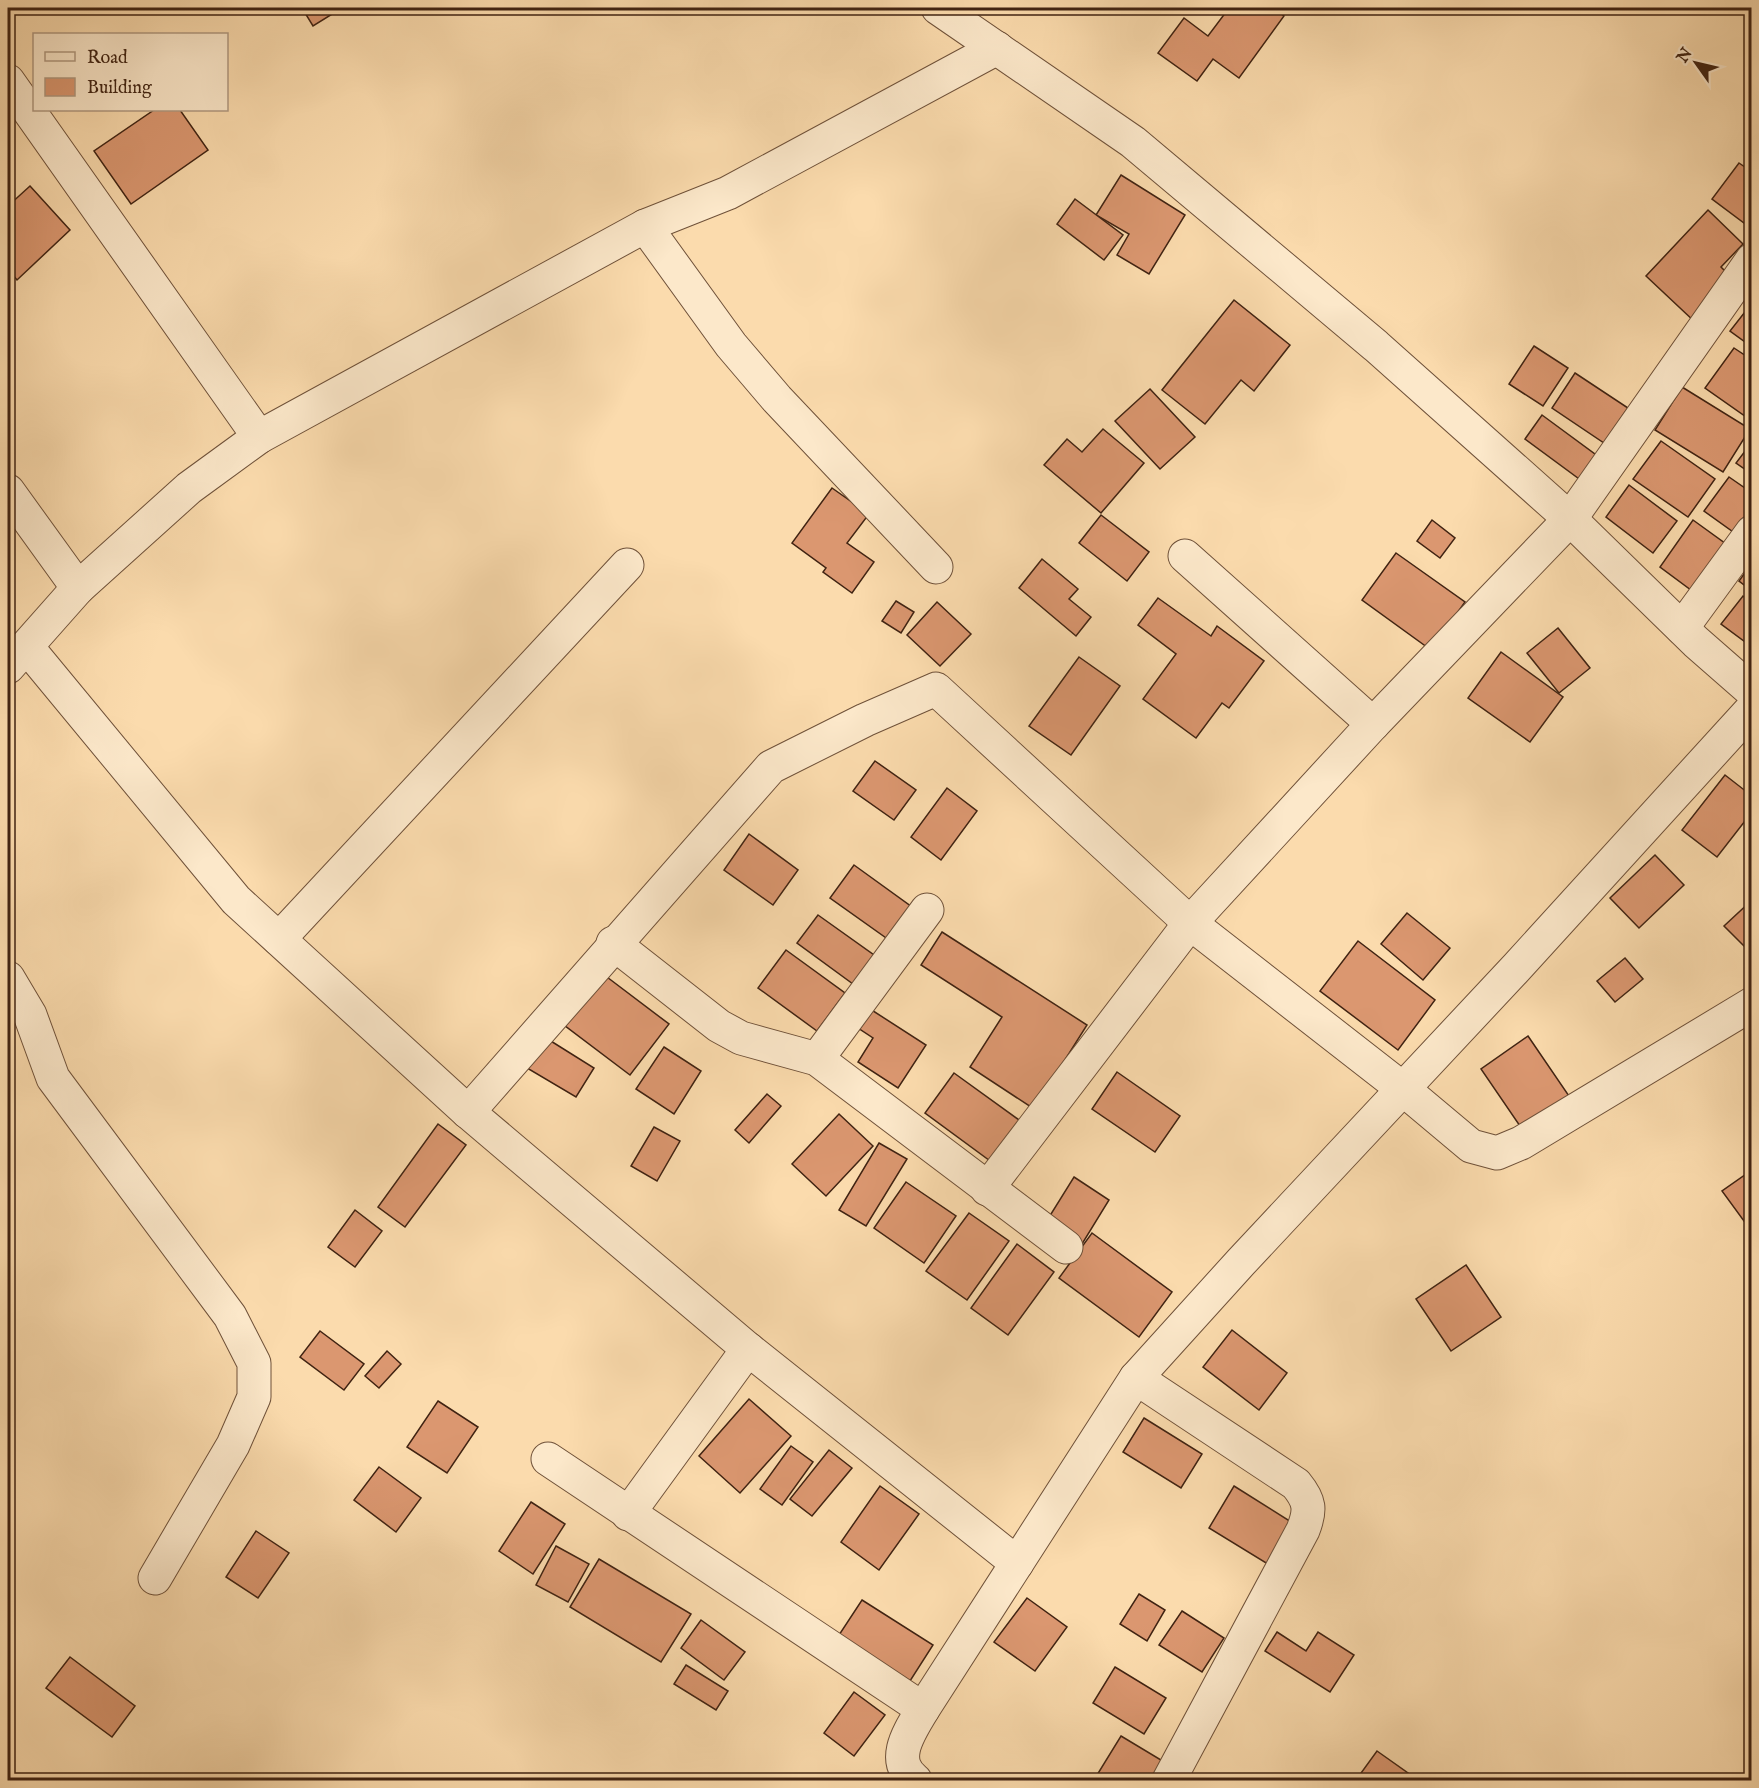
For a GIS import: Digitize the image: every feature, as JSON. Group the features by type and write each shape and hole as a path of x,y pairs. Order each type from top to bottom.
{"street":[{"path":"938,8 1133,142 1376,346 1570,519 1682,628 1752,691"},
{"path":"997,48 728,193 645,226 259,437 189,488 78,588 17,657 236,900 468,1112 748,1349 1017,1563"},
{"path":"8,81 259,437"},
{"path":"645,226 731,345 777,399 936,567"},
{"path":"987,1189 1190,923 1373,724 1570,519 1752,260"},
{"path":"8,491 78,588"},
{"path":"1682,628 1752,532"},
{"path":"1185,556 1373,724"},
{"path":"279,939 627,565"},
{"path":"468,1112 613,943 771,767 865,720 936,689 1190,923 1403,1089 1472,1146 1497,1153 1521,1143 1752,1004"},
{"path":"915,1780 909,1776 902,1760 904,1743 923,1709 1136,1378 1752,709"},
{"path":"817,1059 927,910"},
{"path":"613,943 719,1026 741,1038 817,1059 1066,1247"},
{"path":"8,978 30,1015 53,1078 230,1316 254,1363 254,1397 233,1445 155,1578"},
{"path":"628,1514 748,1349"},
{"path":"1136,1378 1296,1485 1307,1497 1310,1512 1303,1530 1169,1780"},
{"path":"548,1459 923,1709"}],"building":[{"path":"302,8 342,8 313,26"},
{"path":"1229,8 1273,8 1284,16 1239,78 1213,59 1197,81 1158,53 1184,18 1208,36"},
{"path":"153,111 181,111 208,150 131,204 94,151"},
{"path":"1739,163 1752,172 1752,229 1712,199"},
{"path":"1121,175 1185,215 1149,274 1117,255 1129,234 1096,215"},
{"path":"30,186 70,230 17,280 8,269 8,206"},
{"path":"1075,199 1123,235 1104,260 1057,224"},
{"path":"1708,210 1743,244 1721,267 1736,282 1696,323 1646,276"},
{"path":"1234,300 1290,345 1254,391 1241,380 1205,424 1162,390"},
{"path":"1752,303 1752,347 1730,331"},
{"path":"1534,346 1568,368 1543,406 1509,384"},
{"path":"1734,348 1752,360 1752,421 1705,388"},
{"path":"1575,373 1628,408 1604,443 1552,408"},
{"path":"1682,387 1750,429 1723,472 1655,430"},
{"path":"1150,389 1195,437 1160,469 1115,421"},
{"path":"1542,415 1603,460 1586,484 1525,439"},
{"path":"1103,429 1144,463 1101,513 1044,465 1067,439 1082,452"},
{"path":"1661,441 1715,479 1688,517 1633,479"},
{"path":"1752,442 1752,474 1736,463"},
{"path":"1729,477 1752,493 1752,527 1743,539 1704,511"},
{"path":"1629,485 1677,521 1653,553 1606,517"},
{"path":"832,488 869,514 847,543 874,562 852,593 823,572 826,568 792,543"},
{"path":"1101,515 1149,552 1127,581 1079,543"},
{"path":"1432,520 1455,538 1440,558 1417,541"},
{"path":"1693,520 1733,549 1699,596 1660,567"},
{"path":"1396,553 1465,602 1431,650 1362,600"},
{"path":"1042,559 1078,589 1069,599 1091,617 1076,636 1019,588"},
{"path":"1752,563 1752,591 1739,581"},
{"path":"1743,596 1752,603 1752,647 1721,624"},
{"path":"1158,598 1211,636 1217,626 1264,661 1229,708 1222,703 1196,738 1143,699 1176,654 1138,625"},
{"path":"896,601 914,612 901,633 882,621"},
{"path":"937,602 971,634 940,666 907,635"},
{"path":"1558,628 1590,668 1559,693 1527,653"},
{"path":"1501,652 1563,697 1530,742 1468,698"},
{"path":"1079,657 1120,686 1071,755 1029,726"},
{"path":"875,761 916,790 894,820 853,791"},
{"path":"1725,775 1752,796 1752,812 1717,857 1682,830"},
{"path":"947,788 977,811 941,860 911,837"},
{"path":"749,834 798,870 773,905 724,870"},
{"path":"1655,855 1684,885 1639,928 1610,898"},
{"path":"854,865 912,907 889,940 830,898"},
{"path":"1752,900 1752,954 1724,926"},
{"path":"1407,913 1450,948 1423,980 1381,944"},
{"path":"818,915 874,955 853,984 797,943"},
{"path":"942,932 1087,1025 1034,1109 970,1067 1002,1017 921,965"},
{"path":"1358,941 1435,1000 1398,1050 1320,991"},
{"path":"786,950 845,993 817,1031 758,988"},
{"path":"1625,958 1643,979 1615,1002 1597,981"},
{"path":"599,971 669,1024 630,1075 560,1022"},
{"path":"867,1007 926,1045 898,1088 858,1062 873,1038 855,1026"},
{"path":"1528,1036 1569,1096 1522,1129 1481,1069"},
{"path":"546,1038 594,1068 576,1097 527,1068"},
{"path":"664,1047 701,1071 674,1114 636,1089"},
{"path":"1117,1072 1180,1116 1155,1152 1092,1109"},
{"path":"954,1073 1026,1125 997,1166 925,1113"},
{"path":"767,1094 781,1106 749,1143 735,1130"},
{"path":"839,1114 873,1146 826,1196 792,1164"},
{"path":"438,1124 466,1145 405,1227 378,1207"},
{"path":"654,1127 680,1141 657,1181 631,1166"},
{"path":"879,1143 907,1159 866,1226 839,1210"},
{"path":"1752,1170 1752,1232 1722,1191"},
{"path":"1074,1177 1109,1200 1082,1244 1046,1222"},
{"path":"906,1182 956,1216 924,1263 874,1228"},
{"path":"355,1210 382,1231 355,1267 328,1247"},
{"path":"969,1213 1009,1241 967,1300 926,1271"},
{"path":"1092,1233 1172,1292 1139,1337 1059,1278"},
{"path":"1017,1244 1054,1272 1008,1335 971,1308"},
{"path":"1466,1265 1501,1317 1451,1351 1416,1299"},
{"path":"1232,1330 1287,1373 1259,1410 1203,1367"},
{"path":"320,1331 364,1364 344,1390 300,1357"},
{"path":"387,1351 401,1364 379,1388 365,1376"},
{"path":"749,1399 791,1436 740,1493 699,1456"},
{"path":"438,1401 478,1427 447,1473 407,1447"},
{"path":"1144,1418 1202,1454 1181,1488 1123,1452"},
{"path":"791,1446 813,1462 782,1505 760,1489"},
{"path":"829,1450 852,1468 812,1516 790,1499"},
{"path":"379,1467 421,1498 396,1532 354,1500"},
{"path":"880,1486 919,1514 879,1570 841,1542"},
{"path":"1234,1486 1296,1525 1271,1566 1209,1528"},
{"path":"531,1502 565,1524 533,1574 499,1551"},
{"path":"256,1531 289,1553 258,1598 226,1577"},
{"path":"556,1546 589,1564 568,1602 536,1585"},
{"path":"599,1559 691,1614 661,1662 570,1607"},
{"path":"1139,1594 1165,1610 1147,1641 1120,1624"},
{"path":"1027,1598 1067,1627 1035,1671 994,1642"},
{"path":"862,1600 933,1645 910,1681 839,1635"},
{"path":"1182,1611 1224,1638 1202,1672 1159,1645"},
{"path":"701,1620 745,1652 724,1680 681,1648"},
{"path":"1277,1632 1306,1651 1318,1632 1354,1655 1330,1692 1265,1651"},
{"path":"70,1657 135,1706 112,1737 46,1688"},
{"path":"686,1665 728,1691 716,1710 674,1684"},
{"path":"1115,1667 1166,1698 1144,1734 1093,1703"},
{"path":"854,1692 885,1715 854,1756 824,1733"},
{"path":"1121,1736 1166,1763 1156,1780 1106,1780 1097,1775"},
{"path":"1377,1751 1418,1780 1356,1780"}]}
